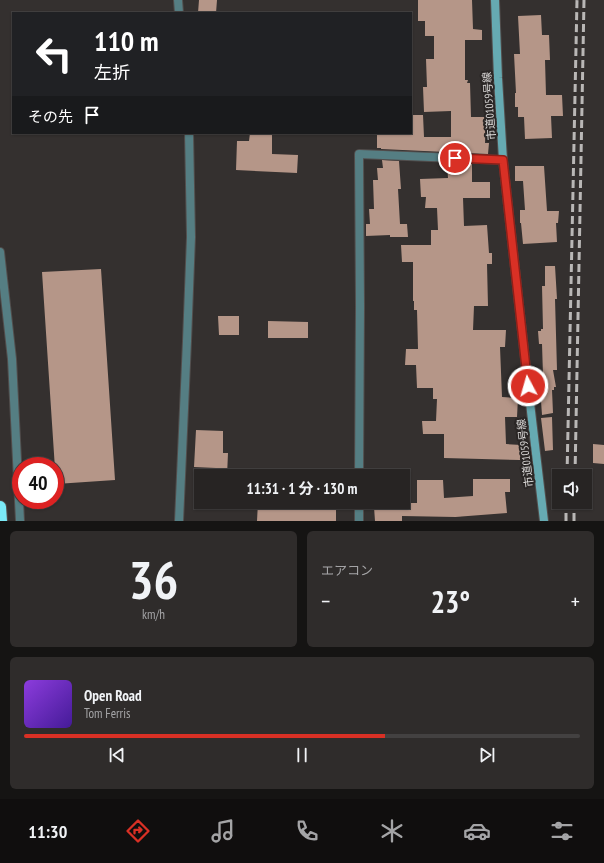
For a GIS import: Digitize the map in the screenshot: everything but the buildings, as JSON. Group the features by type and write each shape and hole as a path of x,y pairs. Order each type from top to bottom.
{"highway":[{"path":"0,507 1,521"}],"street":[{"path":"178,0 179,12"},
{"name":"市道01059号線","path":"495,0 503,160 544,521"},
{"path":"179,521 191,237 189,134"},
{"path":"359,469 359,154 503,160"},
{"path":"0,252 12,359 20,521"},
{"path":"359,509 359,521"}],"railway":[{"path":"567,469 577,0"},
{"path":"575,469 584,0"},
{"path":"566,509 566,521"},
{"path":"574,509 574,521"}],"route":[{"path":"455,158 503,160 528,386"}]}
